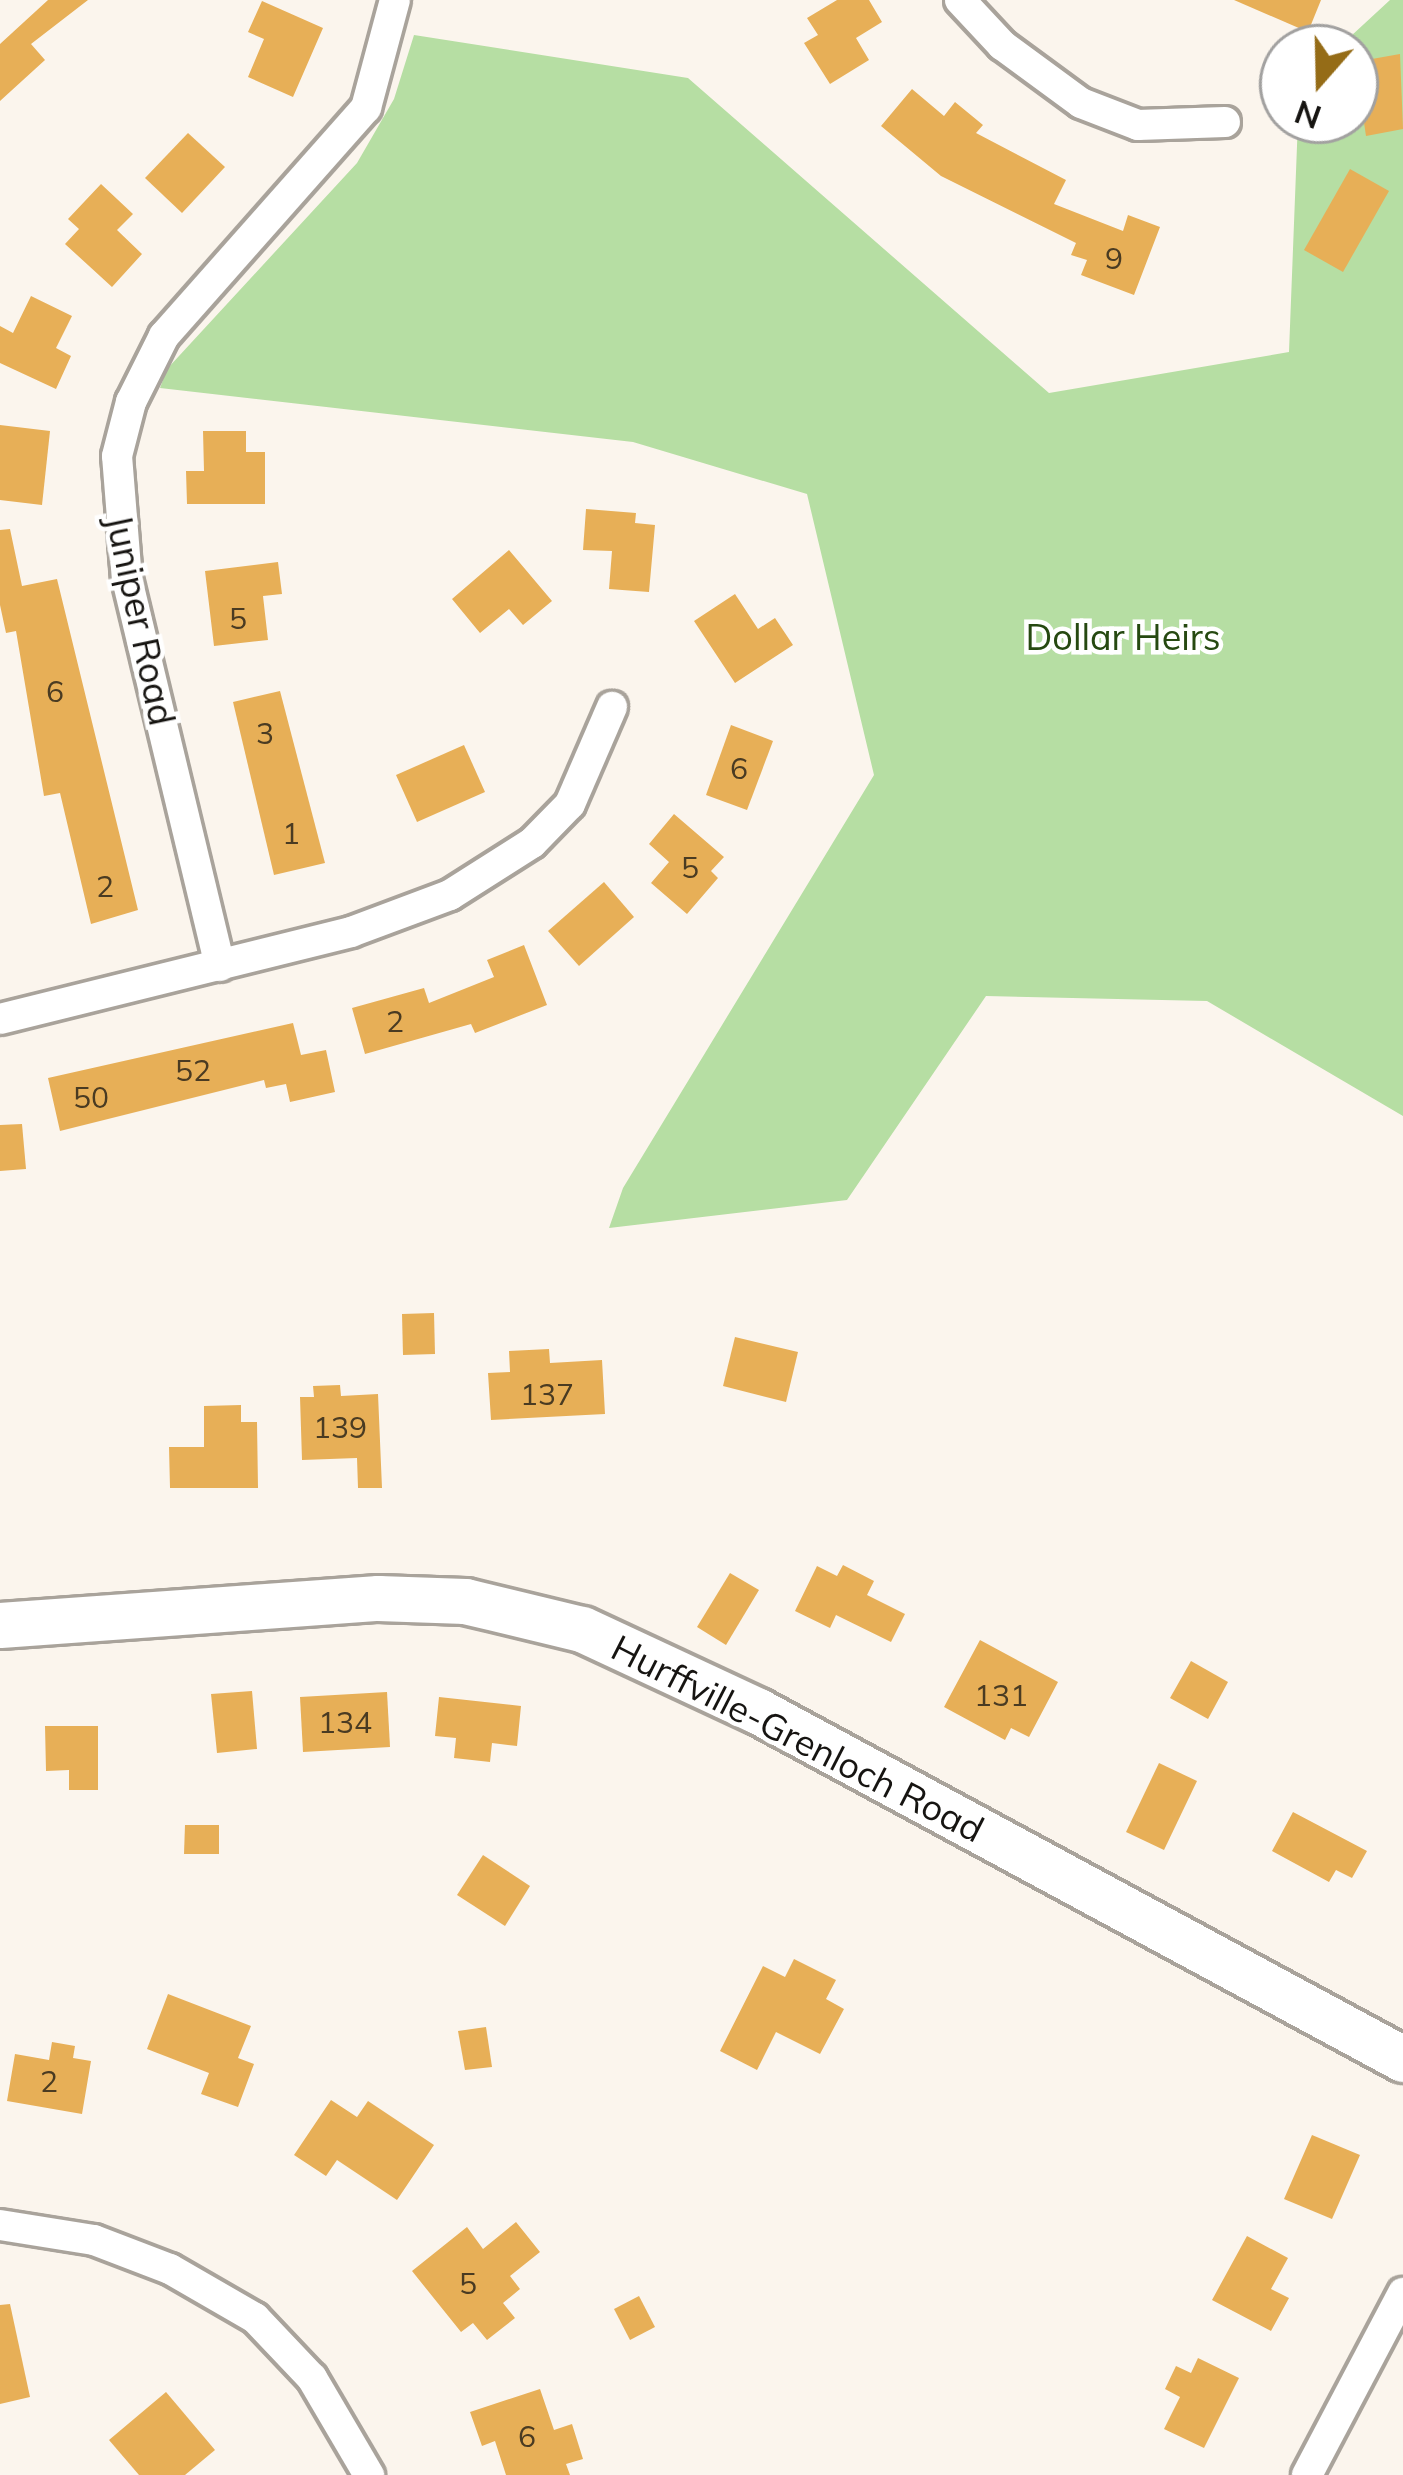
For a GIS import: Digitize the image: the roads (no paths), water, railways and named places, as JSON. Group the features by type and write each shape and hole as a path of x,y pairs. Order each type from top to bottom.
{"main road":[{"name":"Hurffville-Grenloch Road","path":"0,1625 378,1598 465,1600 582,1629 758,1711 1403,2060"}],"street":[{"name":"Juniper Road","path":"220,966 127,580 117,455 135,390 164,336 366,108 395,0"},
{"path":"960,0 1015,56 1081,104 1138,125 1225,122"},
{"path":"0,1019 386,922 506,862 570,804 600,749 612,707"},
{"path":"0,2225 94,2240 170,2269 255,2318 312,2378 369,2475"},
{"path":"1307,2475 1403,2293"}],"park label":[{"name":"Dollar Heirs","path":"1123,637"}]}
